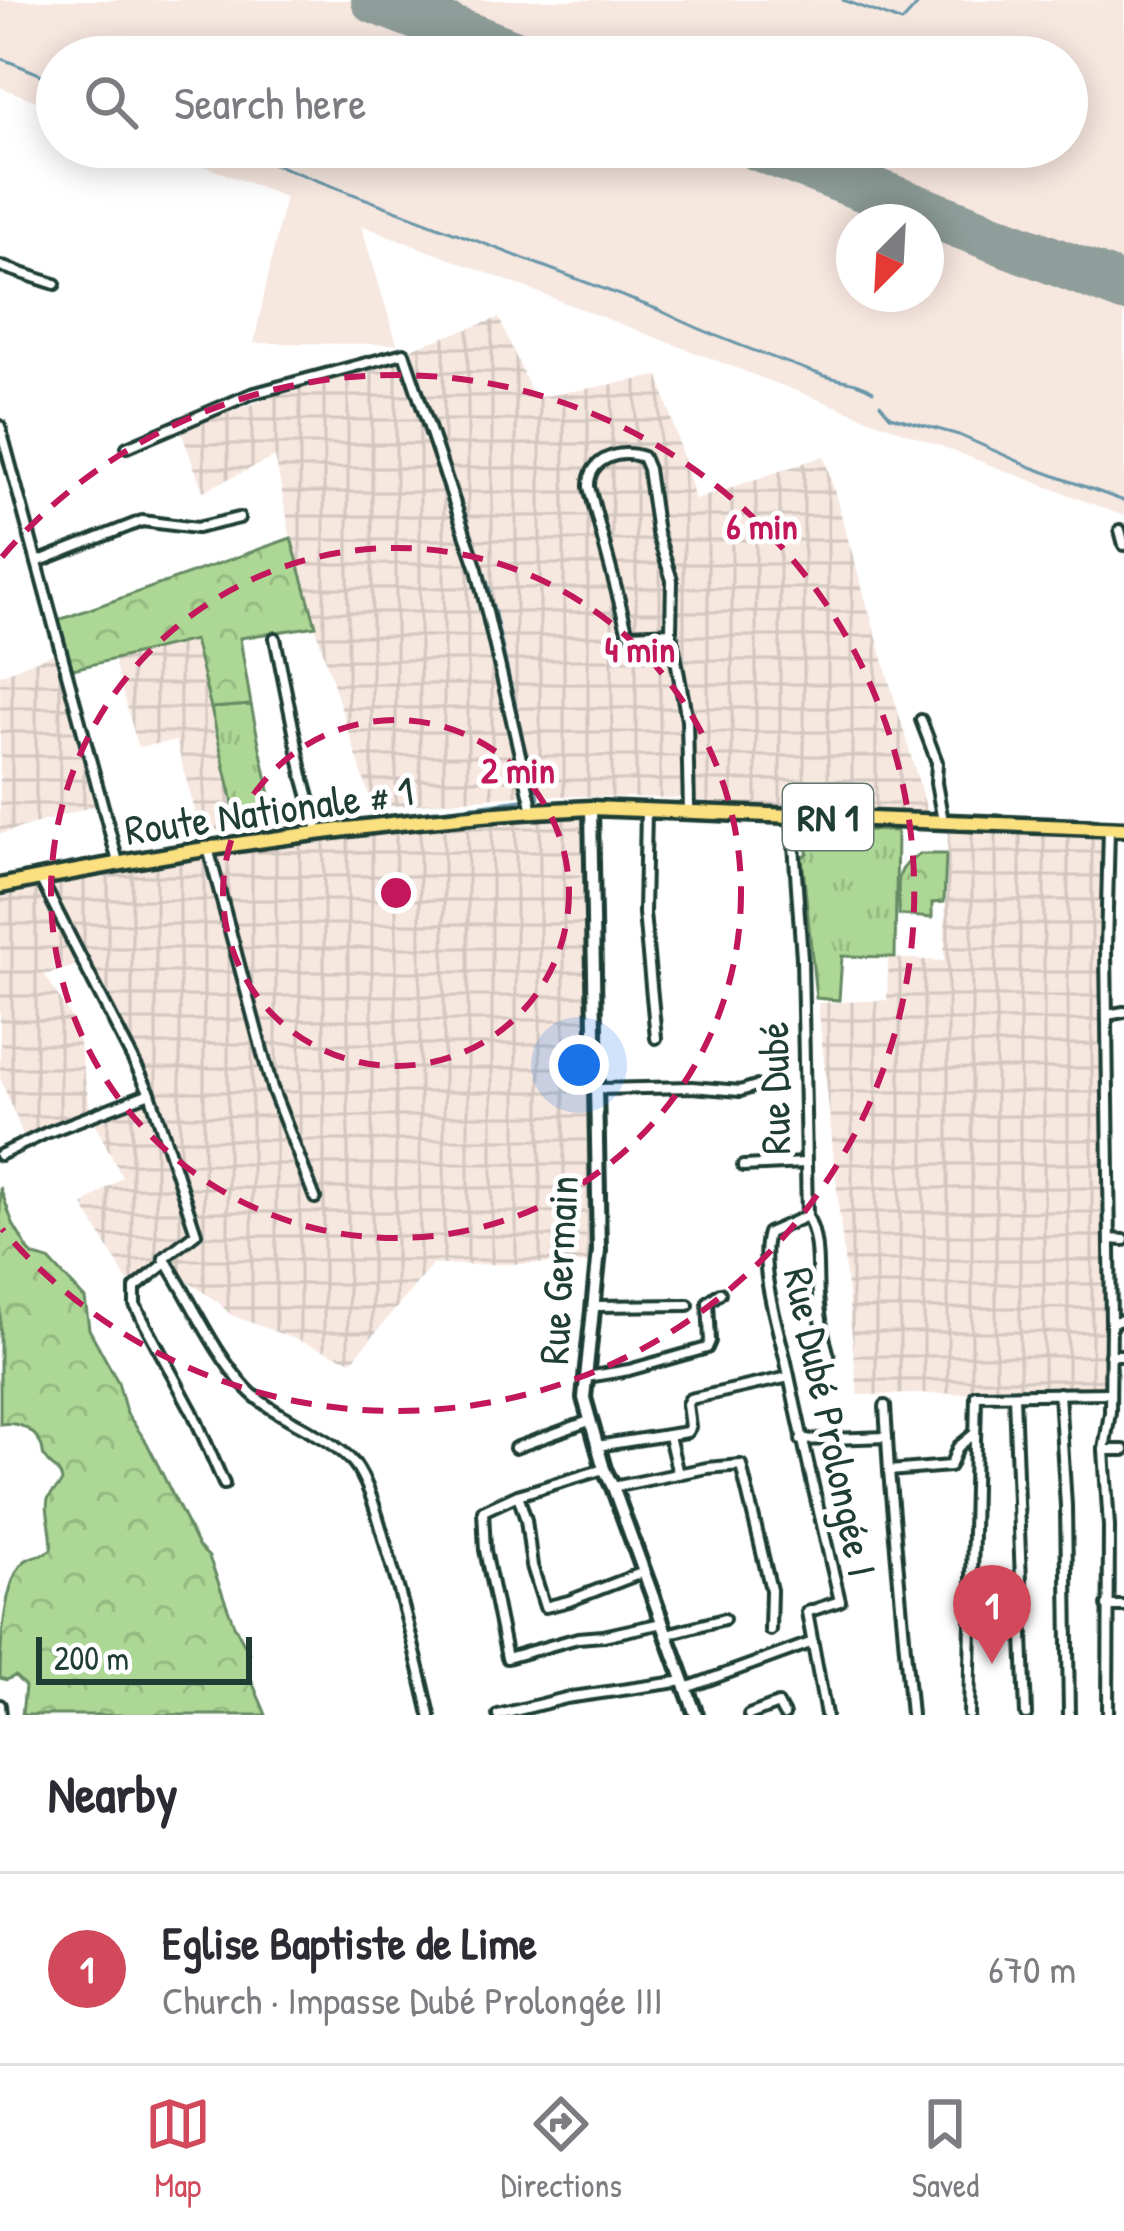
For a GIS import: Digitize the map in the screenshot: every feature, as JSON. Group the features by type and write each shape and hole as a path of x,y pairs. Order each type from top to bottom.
{"main road":[{"name":"Route Nationale # 1","path":"0,886 208,848 533,811 592,808 1117,828"}],"street":[{"path":"0,266 55,284"},
{"path":"127,447 250,394 404,353 477,569 533,811"},
{"path":"0,426 4,458 38,562 118,862"},
{"path":"671,632 638,635 627,630 588,478 592,468 614,456 643,457 657,533 672,580 671,632 687,720 689,811"},
{"path":"38,562 142,521 197,528 239,518"},
{"path":"1120,530 1124,545"},
{"path":"275,638 319,834"},
{"path":"921,720 937,762 943,823"},
{"name":"Rue Germain","path":"592,808 600,1216 596,1306 584,1398 604,1469 696,1715"},
{"path":"646,810 644,913 656,1038"},
{"name":"Rue Dubé","path":"792,815 802,958 807,1216 819,1272 821,1330 829,1356"},
{"path":"1108,1715 1104,1450 1110,1412 1111,1322 1107,1015 1117,828"},
{"path":"208,848 272,1088 315,1198"},
{"path":"40,878 150,1093 196,1233 135,1288 135,1305 193,1413 224,1484"},
{"path":"1107,1015 1124,1012"},
{"path":"595,1089 740,1090 756,1086"},
{"path":"0,1155 150,1093"},
{"path":"743,1166 805,1163"},
{"name":"Rue Dubé Prolongée I","path":"807,1216 766,1237 772,1298 840,1601 807,1612 813,1642"},
{"path":"1110,1239 1124,1240"},
{"path":"165,1260 247,1389 283,1418 338,1448 358,1469 408,1618 430,1715"},
{"path":"587,1377 706,1348 710,1342 708,1302 720,1294"},
{"path":"596,1306 688,1305"},
{"path":"1111,1322 1124,1320"},
{"path":"1110,1355 1124,1355"},
{"path":"597,1447 687,1432 690,1399 789,1376"},
{"path":"1059,1393 1069,1715"},
{"path":"969,1715 976,1395 1110,1393"},
{"path":"1014,1395 1026,1715"},
{"path":"884,1406 911,1715"},
{"path":"1110,1412 1124,1410"},
{"path":"514,1448 590,1421"},
{"path":"950,1466 958,1447 975,1433"},
{"path":"669,1436 678,1474"},
{"path":"801,1440 887,1437"},
{"path":"1104,1450 1124,1450"},
{"path":"889,1471 950,1466 975,1458"},
{"path":"613,1487 739,1463 771,1590 770,1630"},
{"path":"604,1469 483,1510 484,1550 507,1658 578,1638 724,1619"},
{"path":"518,1496 545,1607 644,1572"},
{"path":"1109,1548 1124,1549"},
{"path":"1107,1606 1124,1606"},
{"path":"498,1715 566,1697 685,1684 813,1642 826,1715"},
{"path":"749,1715 778,1704 784,1715"},
{"path":"0,1705 1,1715"}],"shaded area":[{"path":"0,0 1124,0 1124,516 361,225 397,344 254,343 285,197 210,168 1088,168 1088,36 36,36 36,101 0,87"},
{"path":"499,318 534,398 659,376 695,500 824,456 927,811 519,795 373,808 318,636 275,457 203,491 180,429"},
{"path":"194,640 239,827 201,834 176,741 138,747 113,658"},
{"path":"64,649 97,805 0,834 0,675"},
{"path":"588,813 595,1263 432,1265 352,1361 231,1315 156,1264 128,1282 83,1205 122,1177 92,1118 155,1093 89,964 45,975 76,1026 90,1108 24,1138 0,1077 0,894 199,852"},
{"path":"1103,830 1107,1391 858,1395 818,1003 887,1000 888,958 944,961 948,833"}],"green space":[{"path":"291,538 316,626 240,638 251,705 211,708 194,640 69,670 56,621"},
{"path":"251,705 273,809 236,816 211,708"},
{"path":"800,828 897,831 895,957 842,956 839,1000 816,998 802,857 808,853 800,847"},
{"path":"921,854 946,854 944,902 932,903 932,918 899,915 901,872"},
{"path":"0,1187 29,1251 49,1260 85,1299 89,1329 118,1382 126,1412 147,1443 198,1546 209,1557 249,1653 251,1677 266,1715 22,1715 25,1686 15,1676 0,1678 12,1582 25,1561 51,1549 47,1501 62,1481 30,1431 0,1424"}],"waterway":[{"path":"843,0 902,22 922,0"},
{"path":"0,58 36,73"},
{"path":"284,168 758,352 873,391"},
{"path":"880,404 890,416 959,435 1124,501"},
{"path":"459,495 490,590"},
{"path":"493,605 522,735"},
{"path":"527,753 539,798"},
{"path":"449,809 529,799"},
{"path":"326,824 435,810"}],"taxiway":[{"path":"412,0 437,24"}],"runway":[{"path":"375,0 468,36"},
{"path":"813,168 1124,288"}],"place":[{"name":"Eglise Baptiste de Lime","path":"992,1664"}]}
